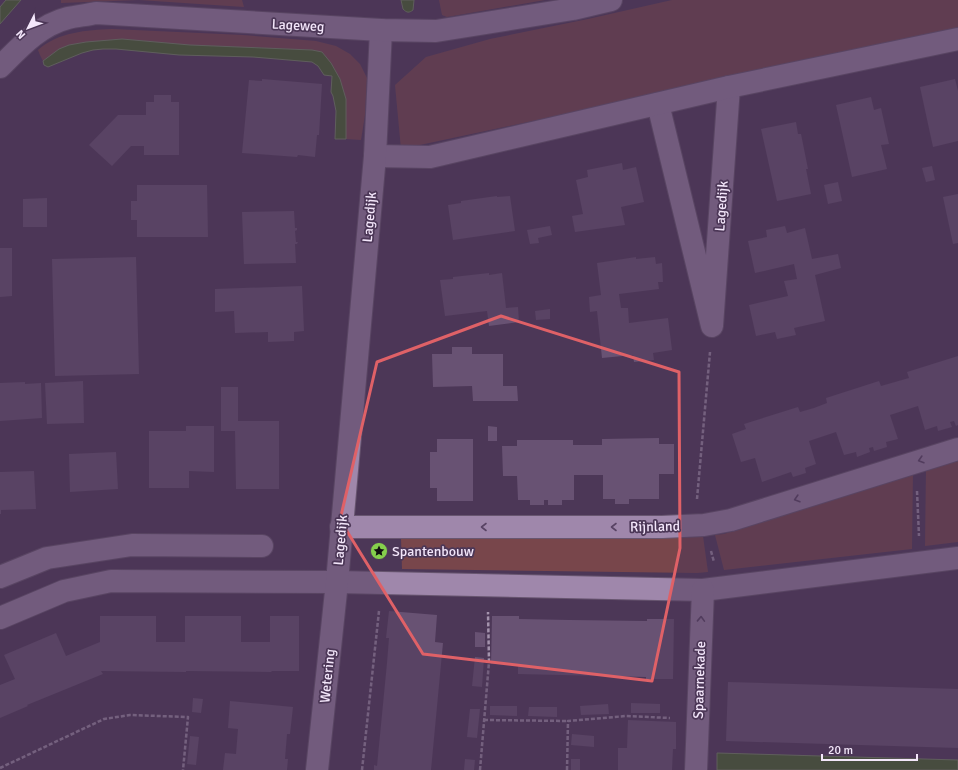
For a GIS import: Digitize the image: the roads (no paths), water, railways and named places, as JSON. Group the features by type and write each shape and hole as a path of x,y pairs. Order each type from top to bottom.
{"street":[{"name":"Lageweg","path":"0,67 24,43 44,28 67,18 96,13 381,30 436,31 573,9 611,0"},
{"name":"Lagedijk","path":"0,618 64,591 111,581 336,582 375,156 381,30"},
{"path":"375,156 430,157 729,87 958,39"},
{"name":"Lagedijk","path":"658,104 712,326 729,87"},
{"name":"Rijnland","path":"341,527 662,527 699,525 731,520 958,449"},
{"path":"0,577 47,558 132,545 262,546"},
{"path":"336,582 488,586 711,588 958,558"},
{"name":"Wetering","path":"317,770 336,582"},
{"name":"Spaarnekade","path":"696,770 698,720 711,588"}],"place":[{"name":"Spantenbouw","path":"379,551"}]}
